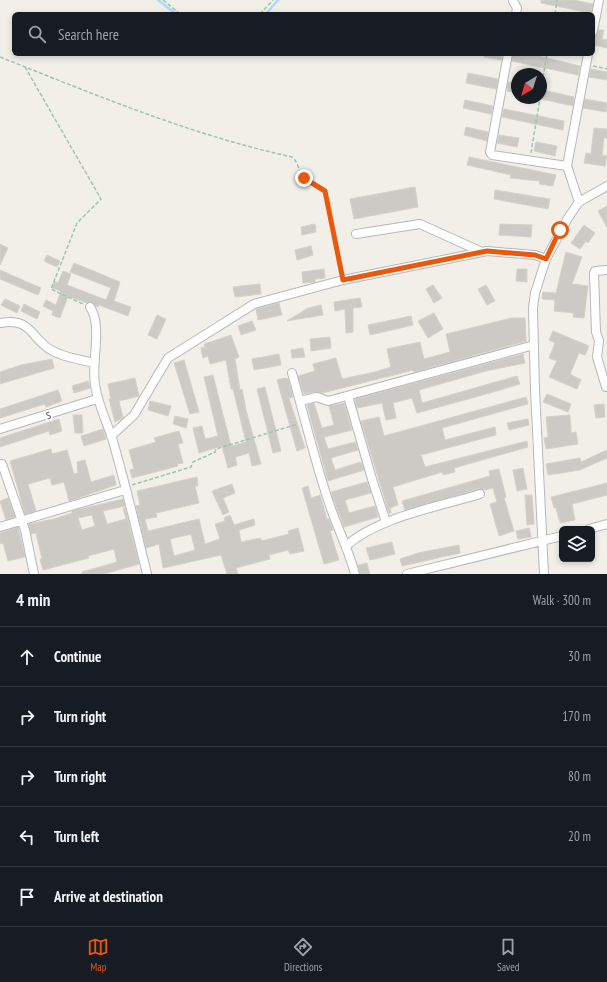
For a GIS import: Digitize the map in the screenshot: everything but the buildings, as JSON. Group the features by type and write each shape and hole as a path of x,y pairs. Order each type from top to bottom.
{"street":[{"path":"595,21 599,0"},
{"path":"513,1 517,8 516,12"},
{"path":"508,56 490,152 492,155 568,166"},
{"path":"578,202 568,166 588,56"},
{"path":"544,574 534,345 533,308 535,293 546,259 560,230 578,202 607,186"},
{"path":"356,234 420,224 482,252"},
{"path":"112,436 134,415 168,358 254,304 343,280 482,252 511,252 535,255 546,259"},
{"path":"606,387 597,357 599,341 596,332 594,273 595,271 607,270"},
{"path":"90,307 94,312 95,324 96,347 93,363 97,399 112,436 147,574"},
{"path":"0,323 14,322 24,324 31,329 43,344 51,350 93,363"},
{"path":"300,401 317,397 328,401 534,345"},
{"path":"292,373 328,500 355,574"},
{"path":"348,396 386,522"},
{"name":"s","path":"0,429 97,399"},
{"path":"2,464 25,530 34,574"},
{"path":"0,527 125,489"},
{"path":"346,546 358,535 386,522 480,494"},
{"path":"595,527 607,524"},
{"path":"407,574 559,537"}],"path":[{"path":"163,0 178,12"},
{"path":"262,12 273,0"},
{"path":"554,12 557,0"},
{"path":"545,68 547,56"},
{"path":"0,57 146,114 210,137 292,157 298,164 299,171 304,178 325,191 343,280"},
{"path":"586,64 607,69"},
{"path":"25,67 101,199 77,223 50,289 90,307"},
{"path":"530,160 539,104"},
{"path":"125,489 191,467 193,462 215,452 216,450 306,422"}],"waterway":[{"path":"158,0 173,12"},
{"path":"268,12 278,0"}],"route":[{"path":"304,178 325,191 343,280 487,251 535,255 546,259 560,230"}]}
